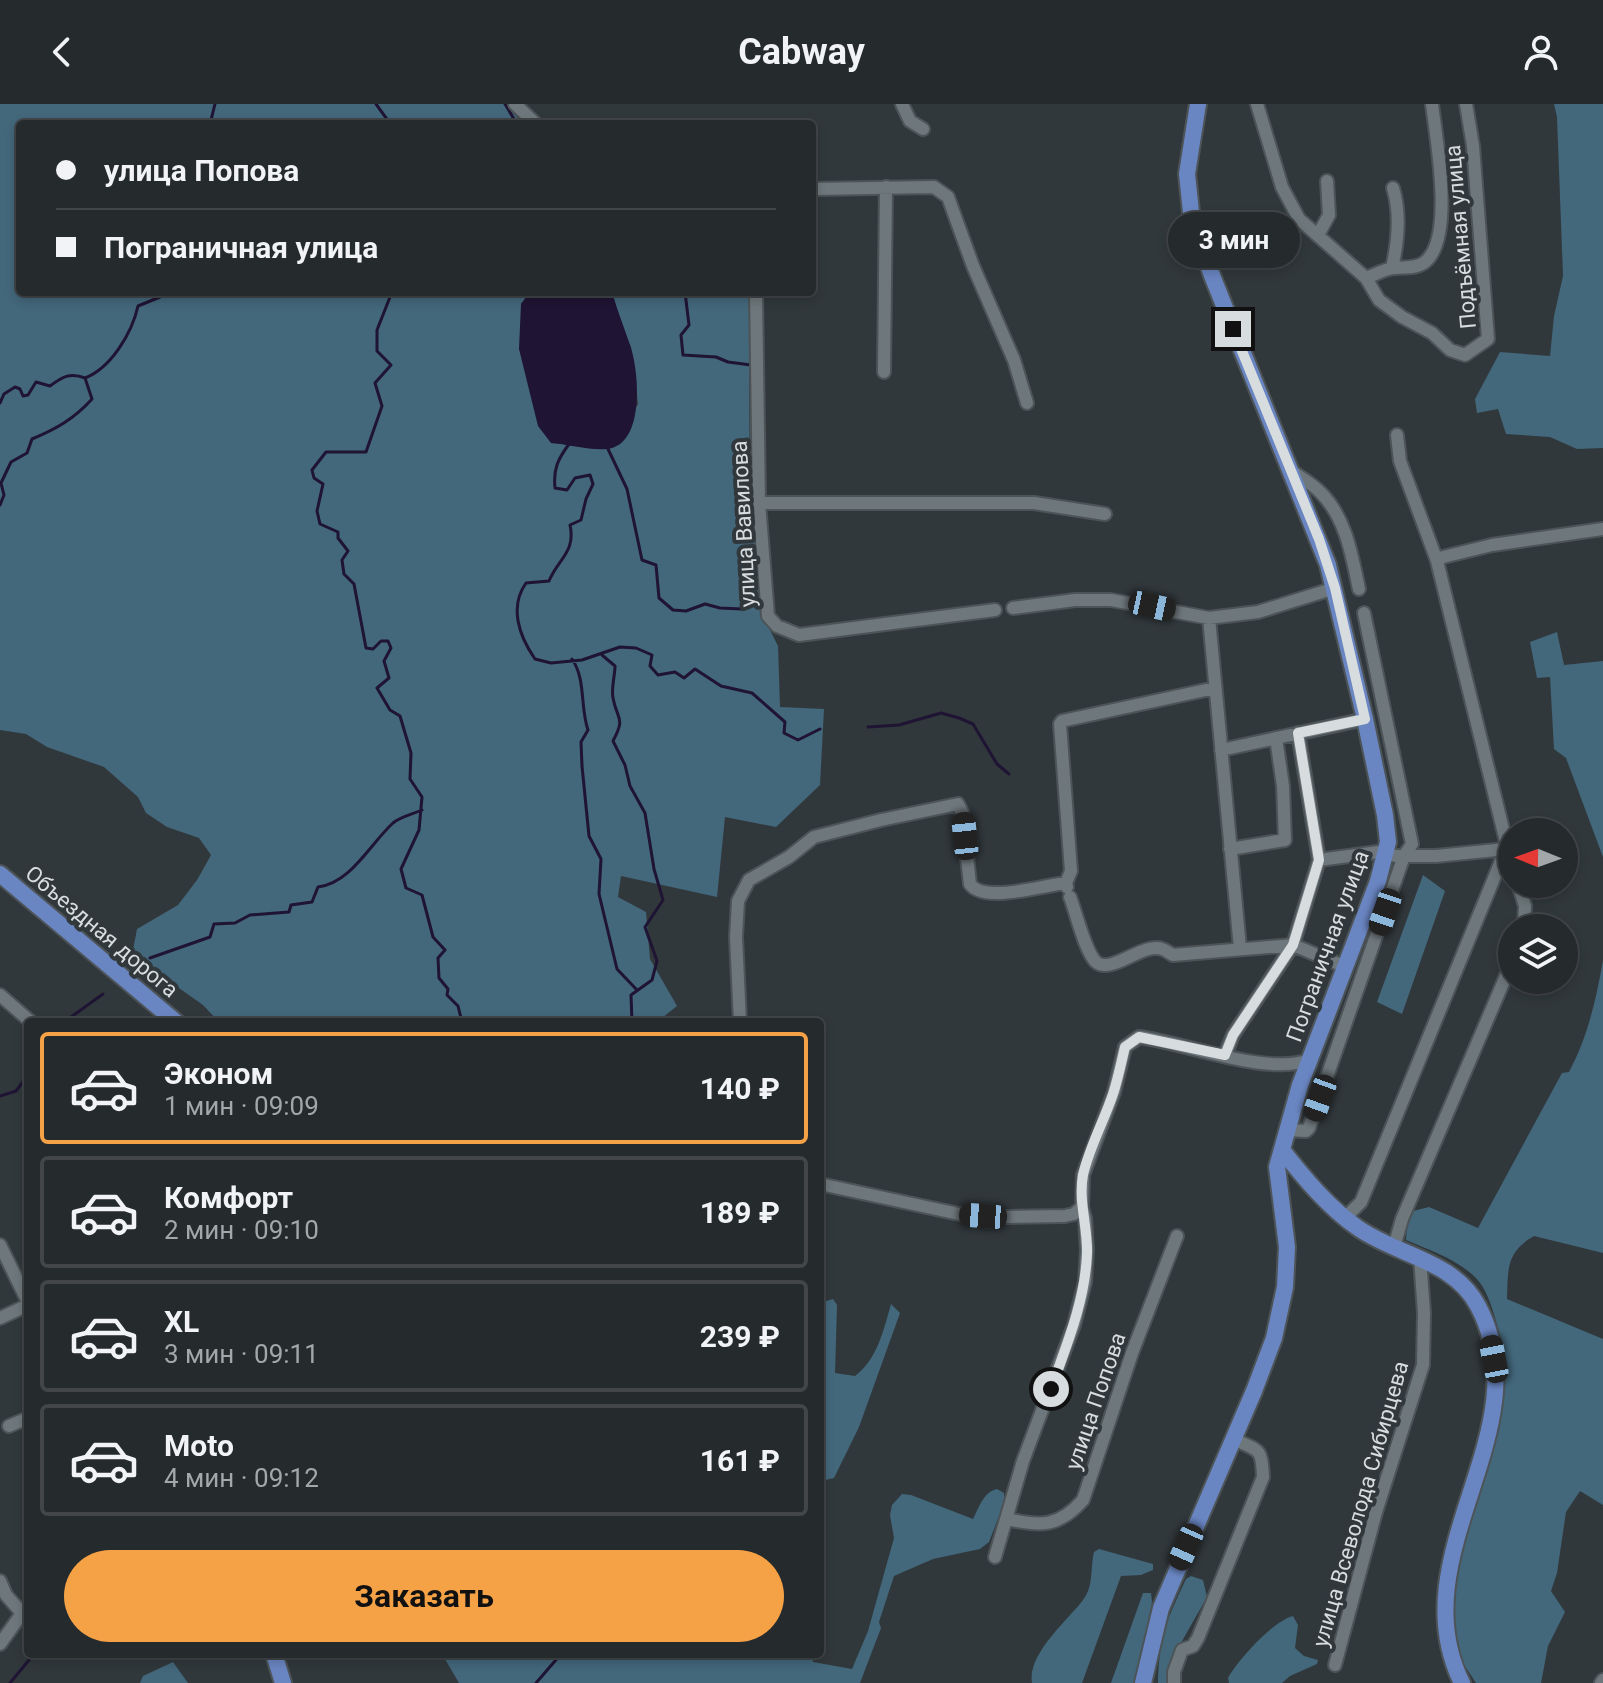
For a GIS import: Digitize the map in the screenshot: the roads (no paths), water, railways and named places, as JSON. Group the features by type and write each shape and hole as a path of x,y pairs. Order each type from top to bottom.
{"main road":[{"name":"Пограничная улица","path":"1143,1683 1161,1608 1264,1365 1281,1310 1287,1247 1278,1176 1282,1150 1309,1060 1386,853 1385,815 1335,588 1319,539 1211,273 1191,212 1187,174 1198,104"},
{"name":"Объездная дорога","path":"0,874 171,1018"},
{"path":"1282,1150 1359,1229 1456,1279 1472,1296 1485,1323 1496,1378 1492,1420 1459,1525 1446,1585 1445,1633 1462,1683"},
{"path":"275,1658 283,1683"}],"street":[{"path":"515,104 532,120"},
{"path":"902,104 910,121 923,129"},
{"path":"1257,104 1289,203 1299,219 1366,278"},
{"name":"Подъёмная улица","path":"1432,104 1440,179 1436,248 1424,263 1392,268 1366,278 1379,300 1432,333 1450,350 1465,355 1482,345 1488,339 1489,332 1484,305 1473,146 1466,104"},
{"path":"1318,235 1329,215 1327,181"},
{"path":"884,372 886,187"},
{"path":"816,189 934,187 948,197 973,266 1014,360 1027,403"},
{"path":"1392,268 1398,243 1397,201 1393,188"},
{"name":"улица Вавилова","path":"756,296 759,503 768,616 777,626 799,635 995,610"},
{"path":"1397,435 1400,461 1437,564 1498,818"},
{"path":"1290,470 1320,491 1335,509 1359,589"},
{"path":"759,503 1034,503 1105,514"},
{"path":"1437,564 1443,557 1492,545 1603,529"},
{"path":"1013,608 1075,600 1111,600 1209,618 1267,610 1335,588"},
{"path":"1287,1130 1306,1131 1309,1128 1404,856 1412,844 1413,837 1364,613"},
{"path":"1209,618 1240,948"},
{"path":"1215,688 1097,712 1060,724 1071,871 1068,889 1090,952 1095,961 1102,965 1160,947 1173,955 1293,945 1346,967"},
{"path":"1221,750 1365,719"},
{"path":"1298,733 1319,860 1293,945 1233,1035 1225,1055 1277,1065 1309,1060"},
{"path":"1230,849 1285,840 1283,786 1276,738"},
{"path":"740,1018 736,937 738,901 749,880 789,857 814,837 958,804 962,812 973,889 1003,892 1068,889"},
{"path":"1319,860 1370,852 1436,856 1498,850"},
{"path":"1345,1218 1361,1202 1498,868"},
{"path":"1394,1247 1402,1219 1498,994"},
{"path":"0,995 26,1018"},
{"name":"улица Попова","path":"995,1557 1023,1461 1074,1325 1085,1282 1087,1250 1082,1207 1083,1175 1114,1092 1125,1047 1139,1037 1225,1055"},
{"path":"824,1185 959,1214 1036,1218 1074,1214 1082,1207"},
{"name":"улица Попова","path":"1007,1519 1030,1524 1066,1518 1083,1500 1132,1353 1177,1236"},
{"path":"0,1245 24,1296"},
{"name":"улица Всеволода Сибирцева","path":"1335,1665 1376,1512 1423,1365 1424,1313 1420,1258"},
{"path":"0,1318 24,1306"},
{"path":"9,1426 24,1420"},
{"path":"1174,1683 1174,1672 1182,1650 1193,1646 1198,1638 1263,1477 1262,1456 1233,1439"},
{"path":"0,1581 6,1595 24,1609 0,1644"}],"waterway":[{"path":"211,120 215,104"},
{"path":"376,104 388,120"},
{"path":"505,104 515,120"},
{"path":"0,505 4,495 1,483 11,462 27,453 32,439 64,423 92,399 85,378 112,358 131,327 138,306 161,296"},
{"path":"390,296 377,330 377,351 391,365 375,383 382,406 366,452 326,452 312,470 314,478 323,484 317,511 320,524 338,532 338,538 348,551 342,560 344,574 354,584 366,648 373,649 381,641 388,641 391,648 384,661 389,678 377,688 390,710 400,716 411,753 410,779 422,797 419,830 401,869 406,888 422,895 433,937 445,950 438,958 439,978 448,989 447,995 458,1006 461,1018"},
{"path":"685,296 689,325 681,335 683,355 716,357 751,365"},
{"path":"0,403 4,394 15,387 20,389 23,396 28,395 36,382 50,386 66,376 85,378"},
{"path":"569,444 557,464 555,488 567,490 575,478 590,475 593,484 581,520 570,525 571,542 568,549 549,581 526,583 521,592 518,621 524,641 535,659 551,663 582,660 620,647 636,648 652,655 650,666 658,675 675,672 684,678 695,669 721,686 752,693 785,722 784,733 798,740 820,729"},
{"path":"608,449 627,489 642,560 656,565 659,598 673,610 686,611 705,604 742,609 743,602 756,605"},
{"path":"602,655 615,666 613,694 620,723 613,741 625,765 630,786 645,813 654,869 663,900 645,927 657,961 652,980 631,995 632,1018"},
{"path":"572,659 579,675 588,730 581,742 582,766 589,836 601,859 599,894 617,969 636,989"},
{"path":"868,727 899,725 941,713 959,718 973,724 997,764 1009,774"},
{"path":"150,958 210,937 214,924 235,923 250,915 289,912 291,905 312,902 318,887 330,884 350,871 393,823 422,810"},
{"path":"70,1018 103,994"},
{"path":"0,1096 16,1091 24,1080"},
{"path":"10,1683 31,1658"},
{"path":"536,1683 558,1658"}]}
